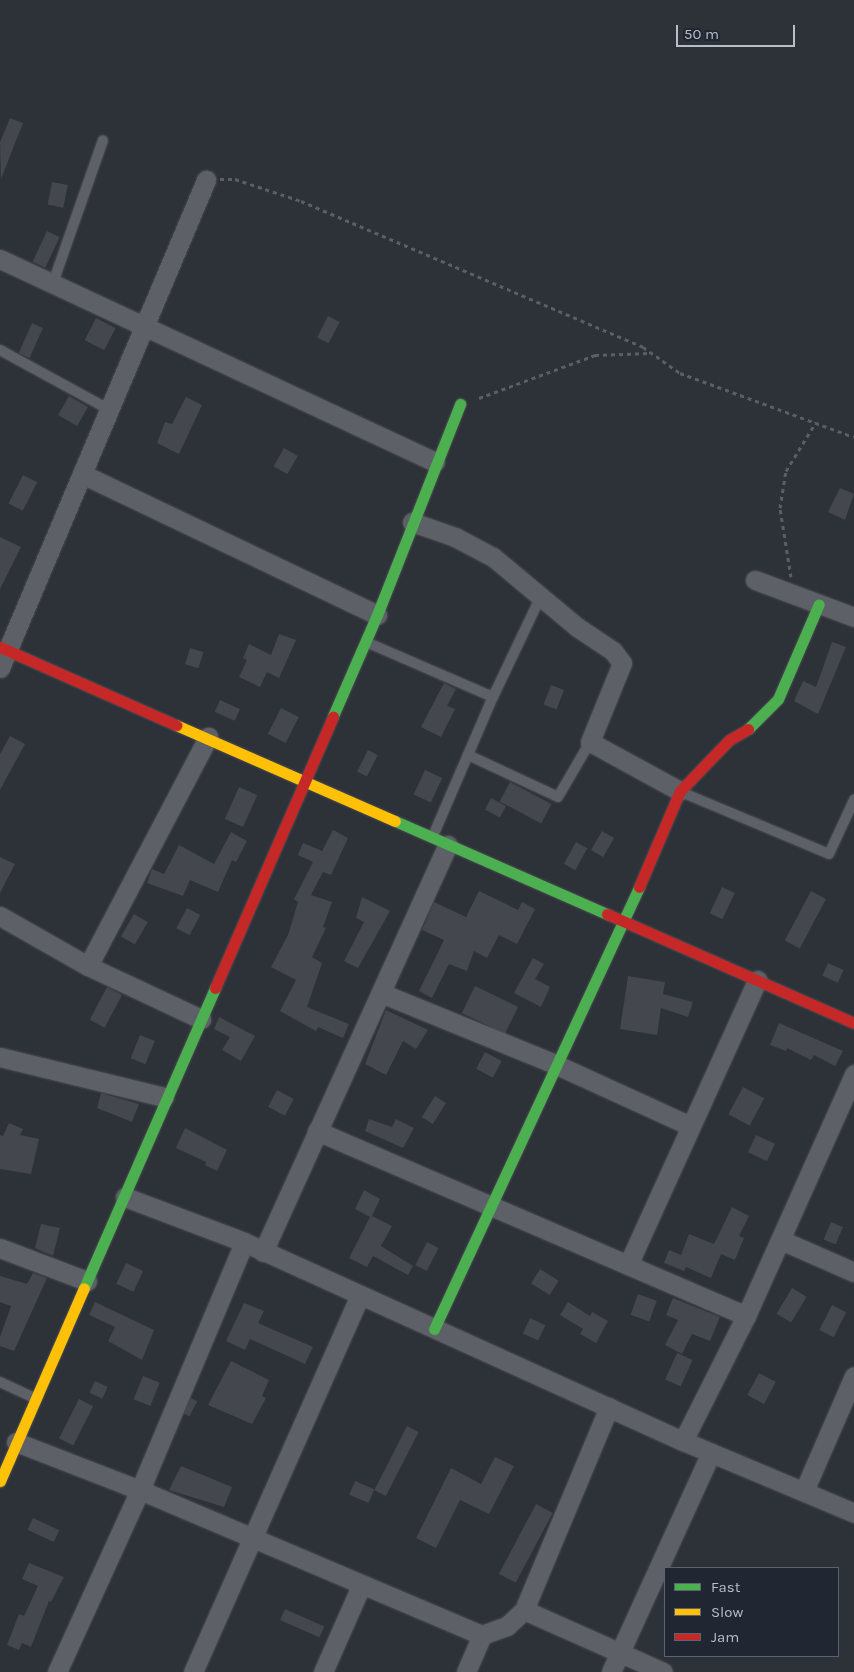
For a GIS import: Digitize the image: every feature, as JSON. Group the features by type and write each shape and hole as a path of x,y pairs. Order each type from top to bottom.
{"street":[{"path":"0,668 4,649 110,410 206,180"},
{"path":"0,259 146,325 434,462"},
{"path":"0,1481 125,1197 164,1097 201,1019 377,615 434,462 460,404"},
{"path":"82,474 377,615"},
{"path":"412,522 456,537 493,557 622,663 590,742 680,792"},
{"path":"755,580 854,617"},
{"path":"434,1329 625,920 680,792 712,756 729,740 745,733 778,698 819,604"},
{"path":"4,649 208,737 440,842 625,920 854,1023"},
{"path":"88,966 208,737"},
{"path":"263,1252 381,993 440,842"},
{"path":"0,916 88,966 201,1019"},
{"path":"628,1264 757,980"},
{"path":"381,993 556,1065 690,1126"},
{"path":"0,1057 164,1097"},
{"path":"683,1441 746,1316 854,1074"},
{"path":"317,1131 746,1316"},
{"path":"125,1197 244,1242 359,1297 683,1441 854,1513"},
{"path":"781,1240 854,1272"},
{"path":"57,1672 140,1490 244,1242"},
{"path":"0,1248 87,1281"},
{"path":"193,1672 359,1297"},
{"path":"804,1491 854,1376"},
{"path":"16,1442 140,1490 362,1586 482,1635 507,1626 524,1610 609,1407"},
{"path":"611,1672 711,1453"},
{"path":"323,1672 362,1586"},
{"path":"524,1610 663,1672"},
{"path":"466,1672 482,1635"}],"lane":[{"path":"53,283 103,140"},
{"path":"0,350 110,410"},
{"path":"440,842 468,755 541,596"},
{"path":"365,641 493,697"},
{"path":"468,755 558,797 590,742"},
{"path":"680,792 829,854 854,800"},
{"path":"0,1382 35,1398"}],"path":[{"path":"206,180 236,179 301,201 421,250 651,353 680,374 854,437"},
{"path":"460,404 595,355 651,353"},
{"path":"794,595 780,508 786,470 816,422"}],"building":[{"path":"10,118 23,123 1,179 0,142"},
{"path":"52,182 68,185 63,208 48,205"},
{"path":"47,231 60,237 45,268 33,262"},
{"path":"328,316 340,322 329,343 317,337"},
{"path":"96,318 116,328 104,350 85,340"},
{"path":"32,323 43,328 30,358 19,353"},
{"path":"69,396 88,407 77,426 58,415"},
{"path":"186,397 202,405 179,454 157,443 165,422 172,424"},
{"path":"284,448 298,456 287,474 274,466"},
{"path":"23,475 37,482 23,511 8,504"},
{"path":"840,488 854,494 845,520 828,512"},
{"path":"0,537 21,547 0,589"},
{"path":"279,634 296,640 279,678 267,672 260,687 239,677 247,660 243,658 249,644 271,655"},
{"path":"832,642 846,647 818,714 794,701 803,681 816,687"},
{"path":"190,648 203,652 198,668 185,664"},
{"path":"444,683 456,689 447,706 455,709 441,737 421,727"},
{"path":"551,685 564,690 557,710 543,705"},
{"path":"220,700 240,709 235,721 215,712"},
{"path":"281,708 299,717 286,743 268,734"},
{"path":"10,736 25,744 0,790 0,754"},
{"path":"368,750 378,755 367,776 357,771"},
{"path":"425,770 442,778 431,803 414,794"},
{"path":"510,782 551,804 541,823 500,801"},
{"path":"239,787 257,795 243,827 225,819"},
{"path":"491,798 506,806 500,817 485,809"},
{"path":"333,830 348,838 331,875 323,872 311,895 332,902 323,927 326,928 312,957 322,963 307,1007 349,1024 343,1038 318,1027 316,1031 280,1011 296,980 271,967 288,935 298,902 294,899 313,862 298,855 303,843 322,851"},
{"path":"602,831 614,838 603,857 591,850"},
{"path":"231,832 247,841 236,862 232,860 218,892 190,880 183,896 147,883 152,869 164,874 179,845 214,864"},
{"path":"576,842 587,848 575,870 564,864"},
{"path":"0,857 15,864 0,893"},
{"path":"722,887 735,893 722,919 710,913"},
{"path":"479,891 518,910 522,902 535,909 517,944 499,935 487,958 474,951 467,971 449,964 432,998 419,991 444,940 422,930 434,902 466,917"},
{"path":"811,891 826,899 800,948 785,940"},
{"path":"362,897 390,911 358,968 344,961 364,922 356,918"},
{"path":"187,908 200,915 189,935 176,928"},
{"path":"134,914 148,922 135,945 121,937"},
{"path":"533,958 544,964 535,979 550,987 541,1007 514,993"},
{"path":"828,963 844,970 838,983 822,976"},
{"path":"628,976 665,982 663,994 693,1002 688,1017 661,1008 657,1035 620,1029"},
{"path":"475,986 518,1007 505,1034 462,1013"},
{"path":"107,987 122,995 105,1028 90,1020"},
{"path":"386,1010 428,1030 416,1049 403,1041 386,1075 365,1064"},
{"path":"219,1017 255,1036 241,1061 222,1050 230,1037 214,1029"},
{"path":"779,1023 843,1051 835,1066 814,1055 811,1060 787,1048 786,1051 770,1045"},
{"path":"140,1035 155,1041 145,1064 131,1058"},
{"path":"485,1052 502,1061 493,1078 476,1069"},
{"path":"743,1087 764,1098 750,1126 728,1114"},
{"path":"277,1090 294,1099 285,1116 268,1107"},
{"path":"101,1093 139,1104 132,1122 97,1108"},
{"path":"435,1096 446,1103 433,1124 422,1117"},
{"path":"369,1119 392,1127 396,1119 414,1128 403,1148 365,1131"},
{"path":"9,1123 23,1129 20,1135 39,1139 31,1174 0,1169 0,1135 3,1136"},
{"path":"185,1128 227,1150 217,1171 205,1165 206,1162 176,1148"},
{"path":"756,1135 775,1144 767,1161 748,1152"},
{"path":"364,1190 380,1199 372,1216 392,1226 381,1246 413,1266 408,1275 373,1256 367,1267 349,1258 370,1217 355,1209"},
{"path":"732,1207 749,1216 739,1236 744,1238 735,1260 721,1254 711,1278 686,1267 684,1271 664,1263 669,1250 681,1255 689,1234 714,1244"},
{"path":"831,1222 843,1227 836,1245 824,1239"},
{"path":"41,1224 60,1228 53,1256 35,1248"},
{"path":"427,1242 439,1248 427,1271 415,1265"},
{"path":"126,1263 143,1271 133,1292 116,1284"},
{"path":"540,1269 559,1281 550,1295 531,1283"},
{"path":"33,1273 47,1278 14,1351 0,1346 0,1337 11,1306 0,1302 0,1276 27,1284"},
{"path":"792,1288 807,1297 791,1322 777,1314"},
{"path":"638,1294 657,1301 649,1322 630,1315"},
{"path":"673,1298 720,1317 710,1341 692,1334 682,1354 665,1345 678,1320 666,1315"},
{"path":"95,1302 154,1330 142,1360 108,1341 115,1327 89,1315"},
{"path":"568,1302 590,1316 592,1312 608,1321 596,1343 580,1334 583,1329 560,1315"},
{"path":"244,1303 264,1311 258,1323 313,1347 305,1364 250,1339 245,1350 226,1341"},
{"path":"832,1305 846,1312 834,1337 819,1330"},
{"path":"530,1318 545,1325 538,1341 523,1333"},
{"path":"677,1353 693,1360 681,1386 665,1379"},
{"path":"231,1361 269,1380 262,1396 266,1398 252,1424 208,1405"},
{"path":"759,1373 776,1382 764,1404 747,1395"},
{"path":"143,1376 160,1383 150,1406 134,1399"},
{"path":"95,1381 108,1387 102,1399 90,1393"},
{"path":"191,1398 197,1401 190,1416 183,1413"},
{"path":"79,1399 93,1406 73,1445 59,1438"},
{"path":"407,1426 419,1432 386,1496 374,1490"},
{"path":"495,1457 514,1466 489,1514 460,1500 436,1548 416,1538 451,1468 481,1484"},
{"path":"181,1466 232,1487 224,1507 169,1490"},
{"path":"355,1481 374,1489 368,1503 349,1495"},
{"path":"536,1504 553,1513 516,1583 499,1574"},
{"path":"33,1518 59,1530 54,1542 28,1530"},
{"path":"29,1563 64,1577 51,1602 49,1601 31,1647 22,1643 19,1650 7,1645 19,1614 24,1616 38,1586 22,1579"},
{"path":"285,1609 324,1626 319,1637 280,1620"}],"traffic: fast":[{"path":"333,716 377,615 460,404"},
{"path":"748,729 778,699 819,604"},
{"path":"395,821 607,914"},
{"path":"434,1329 639,887"},
{"path":"84,1288 215,988"}],"traffic: slow":[{"path":"176,725 395,821"},
{"path":"0,1481 84,1288"}],"traffic: jam":[{"path":"0,647 176,725"},
{"path":"215,988 333,716"},
{"path":"639,887 680,791 729,740 748,729"},
{"path":"607,914 854,1023"}]}
